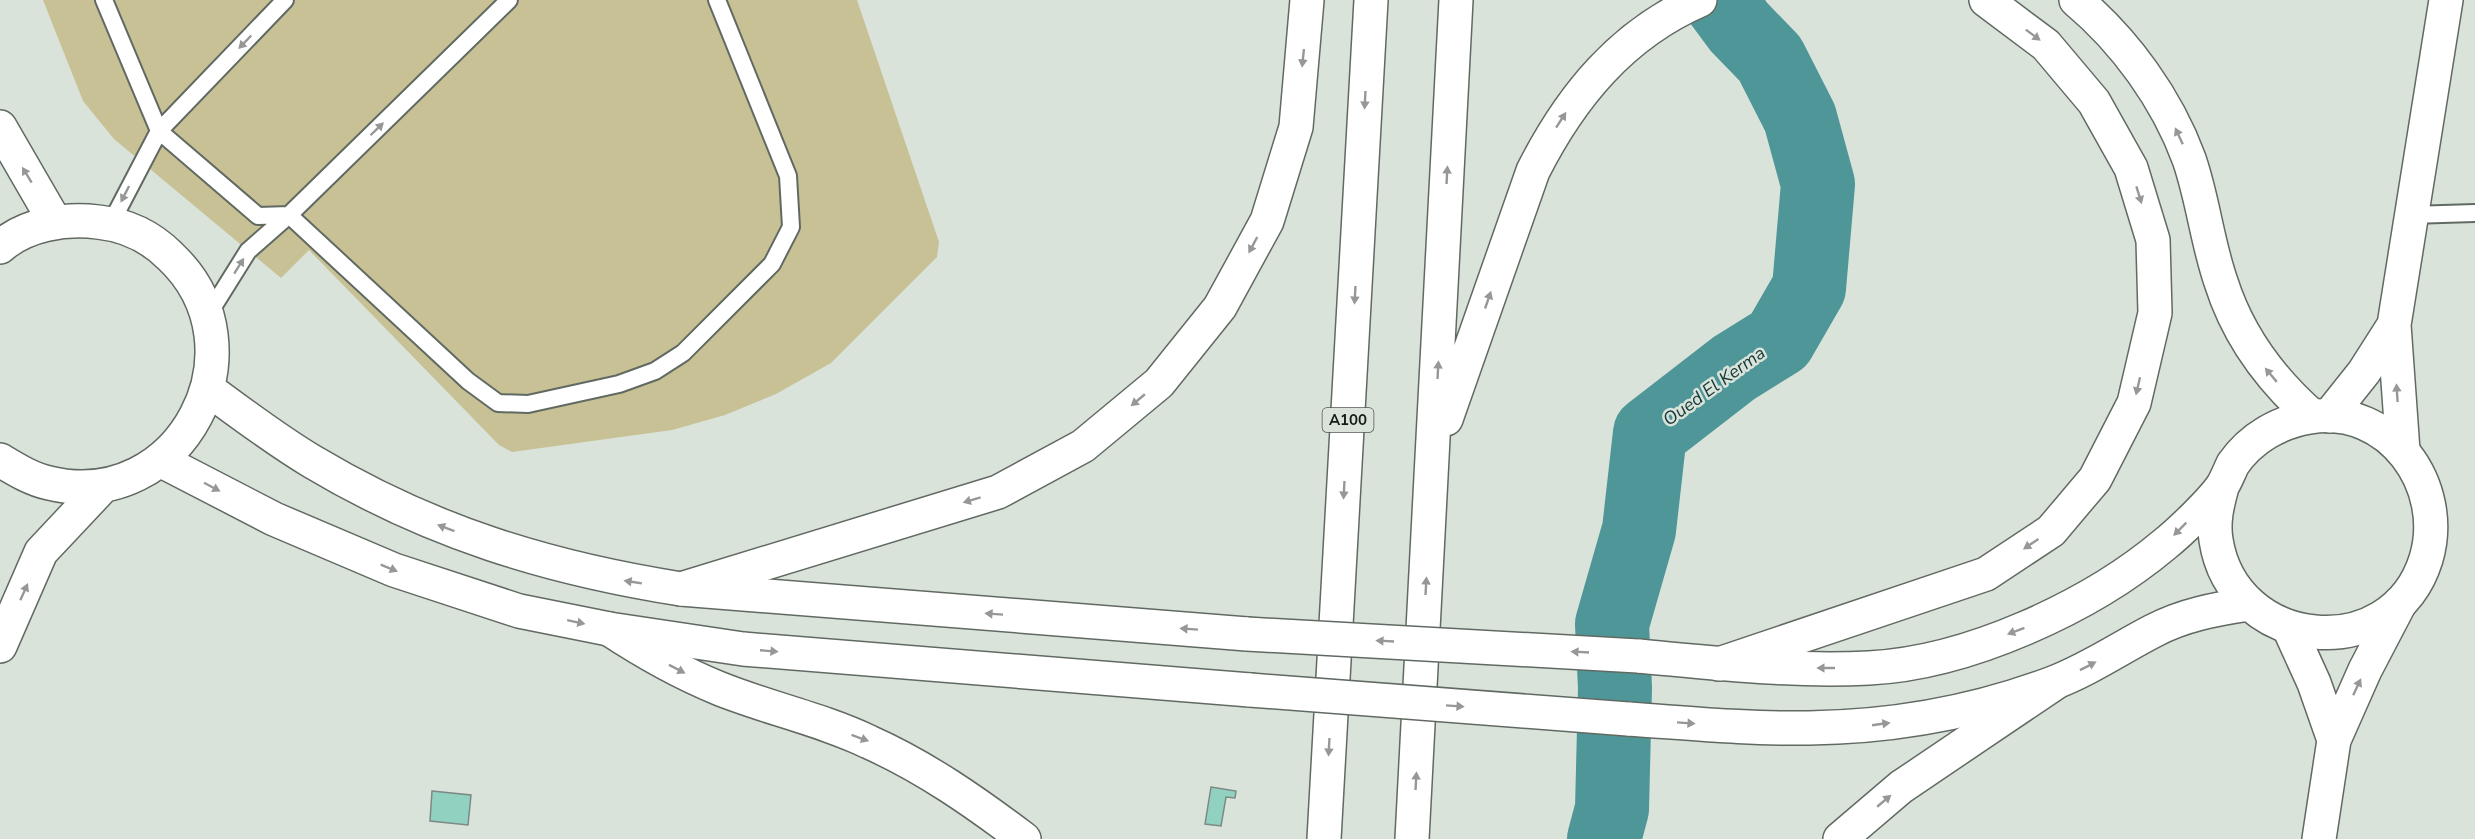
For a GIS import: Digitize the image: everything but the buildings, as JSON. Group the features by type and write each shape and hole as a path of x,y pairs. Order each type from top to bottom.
{"main road":[{"path":"681,589 998,492 1083,446 1158,383 1220,307 1267,220 1296,127 1307,0"},
{"name":"A100","path":"1324,839 1371,0"},
{"path":"1412,839 1456,0"},
{"path":"1719,664 1986,574 2051,531 2095,479 2134,403 2156,313 2153,240 2131,168 2094,102 2046,45 1986,0"},
{"path":"2076,0 2119,42 2147,78 2170,117 2189,159 2221,282 2248,342 2266,370 2288,395 2321,416"},
{"path":"2403,451 2394,325 2446,0"},
{"path":"1433,455 1533,171 1551,136 1571,104 1624,47 1656,24 1694,3"},
{"path":"0,128 55,222"},
{"path":"0,247 28,230 55,222 83,220 111,223 137,232 161,247 182,267 198,290 208,315 213,352 208,389 201,409 190,428 160,460 133,476 104,485 76,487 49,483 23,474 0,460"},
{"path":"2321,416 2364,372 2394,325"},
{"path":"208,389 312,462 424,520 486,544 550,564 615,579 681,589 1247,634 1638,656 1719,664 1870,668 1913,663 1968,649 2021,630 2120,576 2165,544 2222,487"},
{"path":"2319,839 2334,740 2365,670 2400,603 2414,584 2425,563 2431,540 2432,516 2427,492 2418,470 2403,451 2385,435 2364,424 2321,416 2288,422 2247,447 2232,466 2222,487 2216,512 2215,538 2222,563 2233,585 2249,604 2268,619 2289,628 2312,633 2335,633 2358,628 2380,617 2400,603"},
{"path":"160,460 274,519 394,570 519,610 609,629 743,649 1747,727 1809,728 1872,725 1934,716 1985,704 2055,683"},
{"path":"0,646 41,552 104,485"},
{"path":"1840,839 1901,787 2055,683 2155,630 2185,618 2249,604"},
{"path":"2289,628 2314,683 2334,740"},
{"path":"609,629 647,654 719,688 868,741 923,770 980,805 1024,839"}],"lane":[{"path":"104,0 159,131 258,216 289,215 468,381 498,404 528,405 619,384 656,371 683,353 772,264 791,227 788,176 717,0"},
{"path":"111,223 159,131 285,0"},
{"path":"208,315 248,251 289,215 509,0"},
{"path":"2410,214 2475,213"}],"shaded area":[{"path":"43,0 857,0 939,242 937,257 831,363 776,394 725,415 672,430 512,452 499,445 309,250 281,278 114,139 83,101"}],"waterway":[{"name":"Oued El Kerma","path":"1604,839 1612,809 1615,688 1612,624 1639,530 1650,433 1734,368 1779,340 1809,288 1818,184 1800,118 1770,59 1739,27 1719,0"}]}
